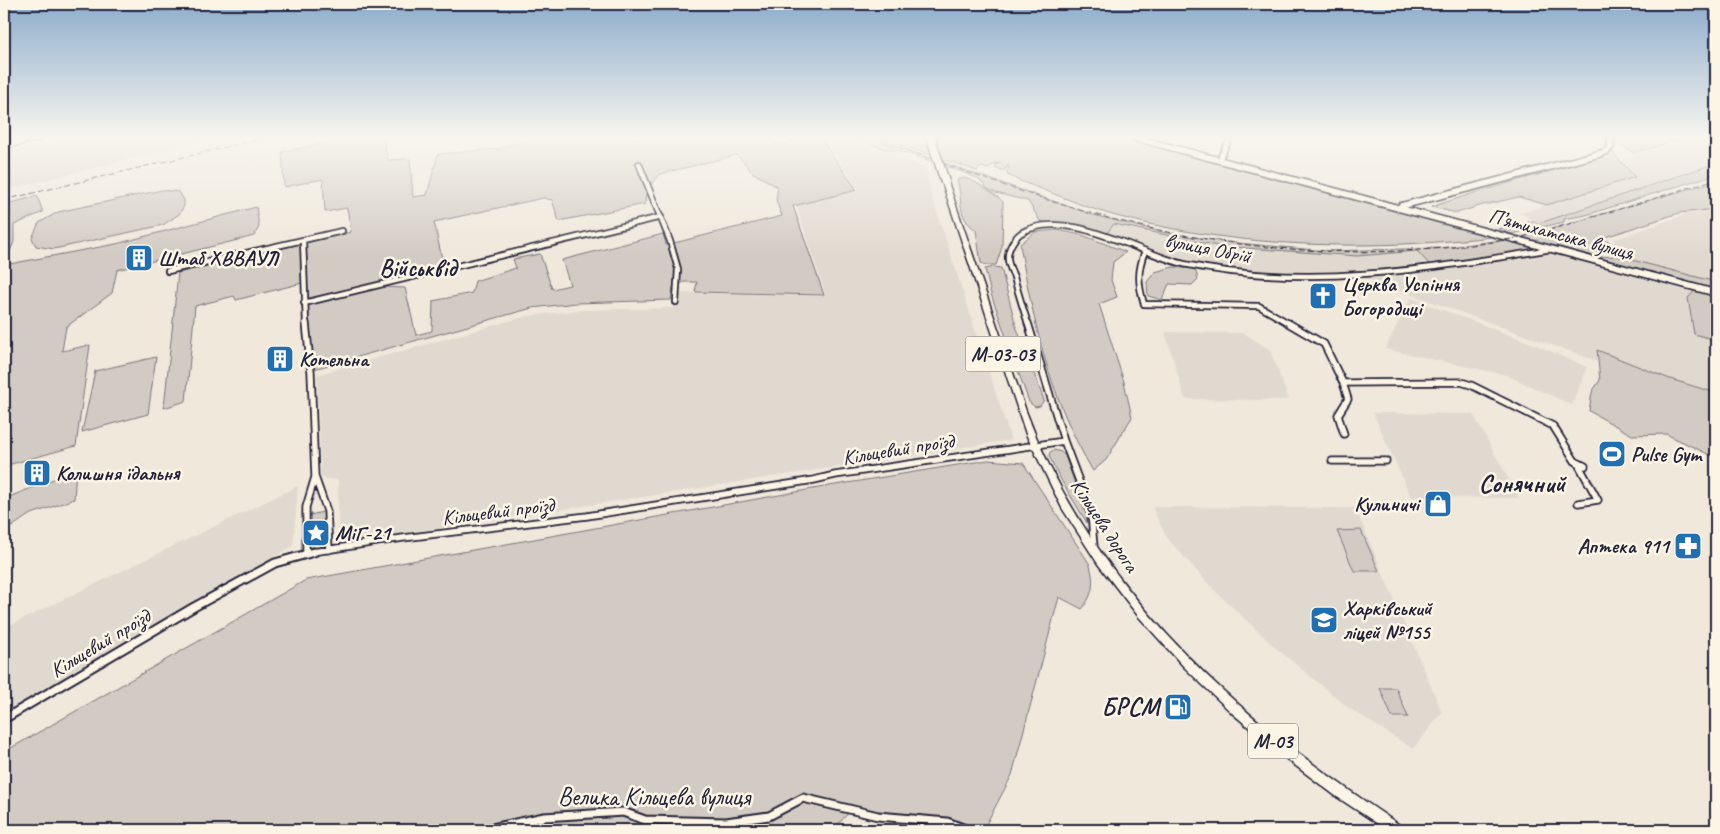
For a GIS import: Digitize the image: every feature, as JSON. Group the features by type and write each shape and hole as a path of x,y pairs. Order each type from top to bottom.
{"highway":[{"name":"Кільцева дорога","path":"943,177 1035,444 1071,514 1094,552 1145,618 1200,676 1238,712 1344,796 1397,830"}],"street":[{"path":"644,177 661,217 678,269 676,302"},
{"name":"П’ятихатська вулиця","path":"1283,177 1716,292"},
{"path":"1398,207 1412,205 1515,177"},
{"path":"304,303 661,217"},
{"name":"вулиця Обрій","path":"1094,552 1091,513 1064,441 1008,258 1010,245 1018,234 1030,228 1069,226 1100,233 1170,260 1234,272 1277,276 1422,270 1553,249"},
{"path":"168,271 342,231"},
{"path":"303,240 304,303 311,372 315,478 327,511 329,550"},
{"path":"1145,251 1137,278 1144,304 1259,306 1324,344 1343,383 1348,400 1338,415 1344,434"},
{"path":"1343,383 1461,382 1471,385 1553,426 1598,500 1578,503"},
{"path":"1035,444 1064,441"},
{"name":"Кільцевий проїзд","path":"4,719 194,607 275,563 306,553 403,538 587,516 1035,444"},
{"path":"1332,461 1386,461"},
{"path":"1576,461 1585,466"},
{"path":"306,553 306,507 315,478"},
{"name":"Велика Кільцева вулиця","path":"483,830 544,817 623,812 645,820 726,822 769,816 803,798 878,816 940,822 960,826 968,830"}],"shaded area":[{"path":"4,177 59,177 4,191"},
{"path":"283,177 411,177 413,197 427,195 432,177 657,177 646,190 645,204 559,221 552,200 543,198 434,222 444,268 307,301 306,282 236,300 234,296 195,306 186,401 164,408 178,273 351,232 347,208 325,212 323,179 284,187"},
{"path":"761,177 848,177 857,190 793,206 824,295 695,292 697,282 684,282 673,287 671,300 576,303 532,308 314,369 307,305 382,287 405,288 416,335 432,331 433,301 472,293 475,281 516,268 513,259 540,254 552,289 570,285 562,260 663,234 666,245 782,216 776,200 778,187"},
{"path":"850,177 928,177 931,194 1011,440 338,544 338,480 321,478 317,375 527,316 582,310 673,308 679,293 826,296 796,205 859,190"},
{"path":"974,177 984,177 1093,215 1162,232 1226,242 1327,251 1441,248 1510,239 1532,246 1533,250 1393,271 1392,268 1429,264 1417,251 1357,256 1218,246 1114,224 1107,233 1079,226 1050,224 1040,221 1028,201 996,193 988,189"},
{"path":"1012,177 1272,177 1500,236 1406,244 1359,245 1311,244 1217,236 1170,228 1098,211"},
{"path":"1531,177 1635,177 1547,205 1519,197 1457,213 1431,207"},
{"path":"1634,177 1674,177 1537,223 1522,213"},
{"path":"1675,177 1707,177 1586,215 1564,219 1564,222 1512,234 1498,229 1534,221 1537,223"},
{"path":"964,178 985,188 1003,202 1002,247 996,265 981,263 976,230 965,219 961,207 957,180"},
{"path":"1716,181 1716,209 1679,213 1599,239 1610,242 1597,257 1617,256 1716,282 1716,290 1523,237"},
{"path":"162,190 179,192 184,200 184,206 179,214 163,225 54,249 36,246 32,238 39,223 58,212"},
{"path":"37,196 43,212 14,225 14,242 4,265 4,205"},
{"path":"256,207 259,227 254,236 117,270 112,293 66,327 62,351 90,345 76,446 4,466 4,265 116,244"},
{"path":"1692,212 1716,212 1716,282 1617,256 1613,240"},
{"path":"1112,224 1216,245 1357,256 1417,251 1429,264 1369,270 1283,273 1219,268 1166,255 1109,233"},
{"path":"1057,230 1082,235 1126,252 1113,262 1111,280 1117,297 1099,304 1124,382 1132,417 1106,460 1093,471 1078,444 1055,389 1031,303 1020,244 1035,232"},
{"path":"1554,253 1716,297 1716,399 1617,368 1362,277"},
{"path":"1173,267 1195,269 1198,279 1192,285 1169,284 1162,300 1148,296 1147,282 1155,272"},
{"path":"1001,268 1016,326 1044,400 1040,406 1035,407 1029,402 991,294 985,269"},
{"path":"1696,289 1716,294 1716,340 1694,334 1688,298"},
{"path":"1411,298 1531,343 1587,367 1572,405 1506,375 1385,349"},
{"path":"1165,332 1244,333 1270,350 1289,400 1185,399"},
{"path":"1597,350 1670,379 1716,393 1716,458 1666,434 1632,435 1589,411 1592,392 1600,380"},
{"path":"156,357 148,414 82,432 95,371"},
{"path":"1373,413 1473,414 1519,498 1411,497"},
{"path":"1054,450 1061,452 1065,456 1086,515 1087,523 1049,456 1050,452"},
{"path":"988,460 1023,463 1089,563 1093,581 1089,598 1082,609 1059,597 1012,775 983,830 974,830 962,824 851,810 833,830 4,830 4,752 306,580 835,485"},
{"path":"76,470 74,499 29,515 4,532 4,499"},
{"path":"298,486 293,546 4,713 4,628"},
{"name":"Харківський ліцей №155","path":"1152,507 1355,508 1442,712 1413,749 1349,708 1276,648 1215,591 1167,538"},
{"path":"327,511 328,537 317,549 306,542 306,516"},
{"path":"1361,530 1379,571 1354,571 1337,531"},
{"path":"1380,688 1396,688 1408,717 1392,717"}],"railway":[{"path":"4,200 101,177"},
{"path":"982,177 1072,208 1151,228 1201,238 1253,245 1304,250 1356,252 1408,251 1511,239 1556,228 1716,179"}],"place":[{"name":"Штаб ХВВАУЛ","path":"139,258"},
{"name":"Церква Успіння Богородиці","path":"1323,296"},
{"name":"Котельна","path":"280,359"},
{"name":"Pulse Gym","path":"1612,454"},
{"name":"Колишня їдальня","path":"37,473"},
{"name":"Кулиничі","path":"1438,504"},
{"name":"МіГ-21","path":"316,533"},
{"name":"Аптека 911","path":"1688,546"},
{"name":"Харківський ліцей №155","path":"1324,620"},
{"name":"БРСМ","path":"1178,707"}],"district":[{"name":"Військвід","path":"418,268"},
{"name":"Сонячний","path":"1522,483"}]}
